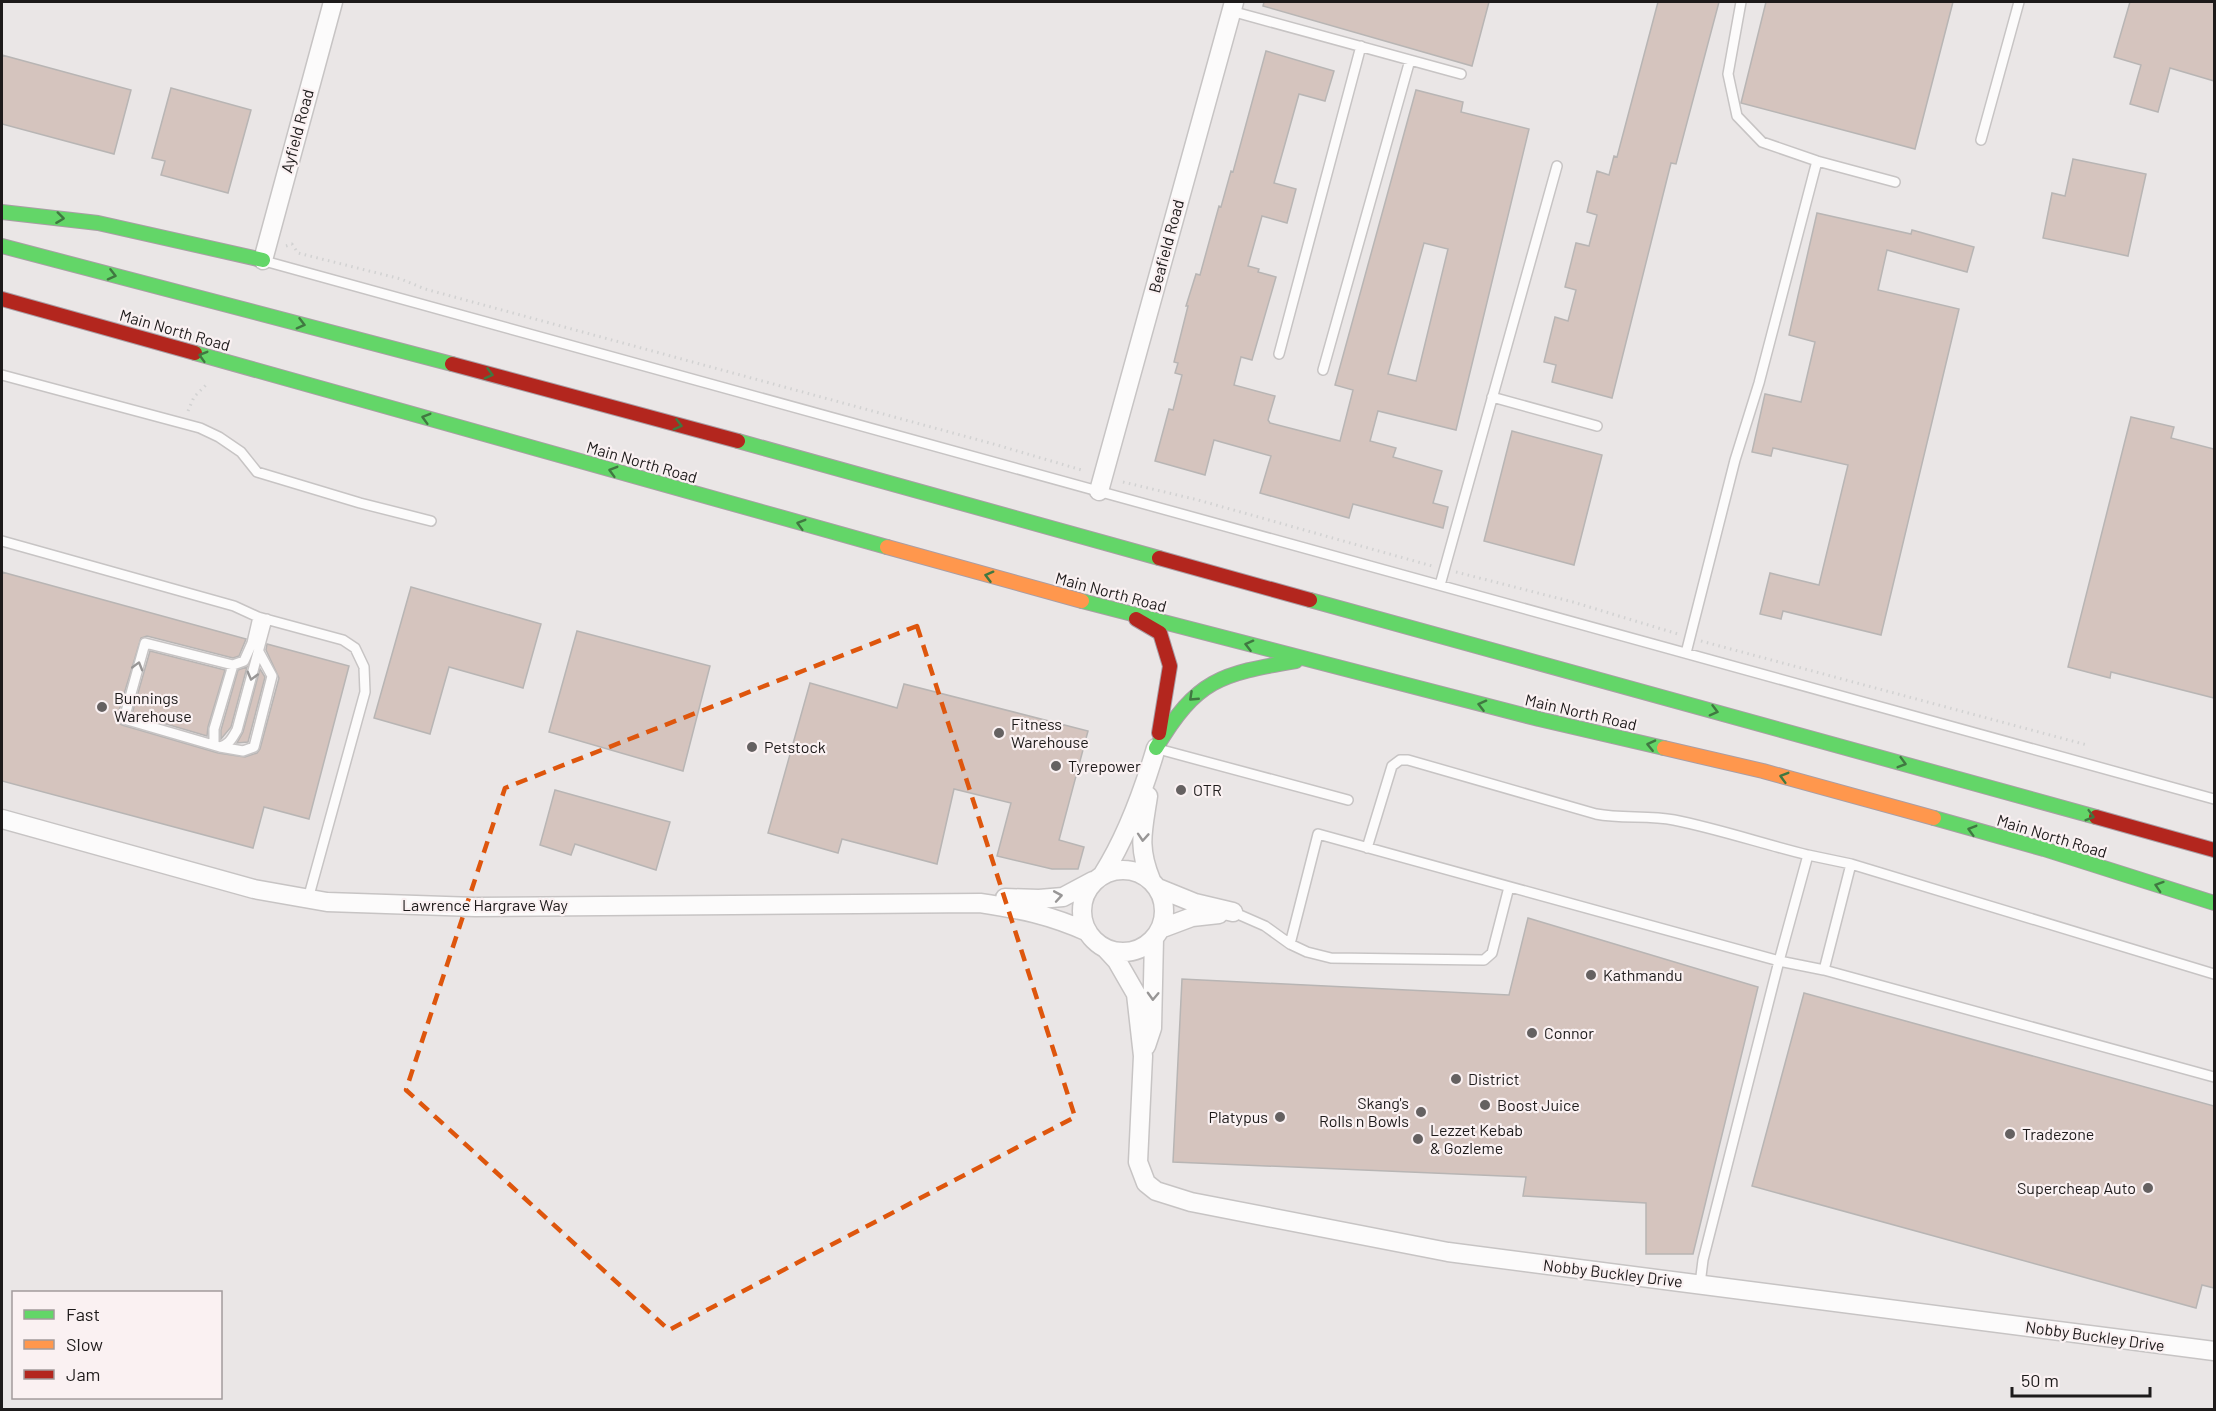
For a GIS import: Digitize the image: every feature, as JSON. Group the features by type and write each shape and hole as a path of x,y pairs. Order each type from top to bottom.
{"highway":[{"path":"2,212 98,223 263,260"},
{"name":"Main North Road","path":"2,246 258,312 777,452 2214,850"},
{"name":"Main North Road","path":"2,299 1128,614 1539,719 1763,771 2044,849 2214,903"},
{"path":"1128,614 1160,633 1170,666 1167,696 1155,753"},
{"path":"1155,753 1179,711 1211,682 1220,677 1263,667 1306,660"}],"street":[{"name":"Ayfield Road","path":"263,260 333,2"},
{"name":"Beafield Road","path":"1101,484 1232,6"},
{"path":"1155,753 1114,858 1084,899 1083,922 1095,941 1105,948 1126,952 1146,945 1157,934 1192,917 1233,912"},
{"path":"1155,753 1141,843 1145,865 1165,908 1164,919 1157,934"},
{"name":"Lawrence Hargrave Way","path":"2,819 254,889 327,902 475,907 980,903 1034,912 1088,932"},
{"path":"1099,878 1112,871 1133,870 1155,884 1195,903 1233,912"},
{"name":"Lawrence Hargrave Way","path":"980,903 1012,897 1039,899 1063,897 1099,878"},
{"name":"Nobby Buckley Drive","path":"1143,1056 1152,1028 1157,934"},
{"name":"Nobby Buckley Drive","path":"1105,948 1118,961 1136,994 1143,1056 1138,1162 1146,1183 1156,1191 1191,1202 1448,1252 2214,1351"}],"lane":[{"path":"1741,2 1728,74 1737,116 1762,142 1817,161 1894,182"},
{"path":"1981,140 2019,2"},
{"path":"1232,6 1461,74"},
{"path":"1279,354 1361,46"},
{"path":"1323,370 1410,60"},
{"path":"1686,653 1735,460 1759,383 1817,161"},
{"path":"1440,585 1557,166"},
{"path":"263,260 1101,484 1440,585 2214,800"},
{"path":"2,375 185,424 219,437 241,452 258,472 360,503 431,521"},
{"path":"1492,397 1597,426"},
{"path":"2,541 234,606 263,618 343,640 355,648 364,667 365,692 308,899"},
{"path":"217,746 232,741 237,730 258,652 263,618"},
{"path":"258,652 272,676 254,747 243,751 217,746 124,719 145,643 234,665 244,661 263,618"},
{"path":"217,746 214,729 234,665"},
{"path":"1155,753 1348,800"},
{"path":"1368,848 1392,766 1400,760 1408,760 1596,814 1674,820 1851,864 2214,974"},
{"path":"1290,944 1318,834 1779,961 1824,970 2214,1077"},
{"path":"1700,1284 1703,1260 1808,855"},
{"path":"1824,970 1851,864"},
{"path":"1233,912 1265,926 1290,944 1306,952 1331,958 1484,960 1492,953 1509,887"}],"path":[{"path":"267,240 287,246 292,244 298,253 401,279 425,289 1074,466 1101,484 1198,500 1443,569 1573,602 1690,638 2087,745"},
{"path":"185,424 189,406 194,397 208,384 213,375"}],"highlighted area":[{"path":"917,626 1075,1117 669,1330 406,1090 505,788"}],"building":[{"path":"1264,2 1489,2 1472,66 1263,6"},
{"path":"1658,2 1719,2 1676,164 1671,163 1612,398 1552,382 1556,365 1544,362 1555,317 1568,321 1576,290 1565,287 1576,243 1589,246 1597,215 1587,212 1597,171 1609,175 1614,156 1617,157"},
{"path":"1766,2 1953,2 1915,149 1741,103"},
{"path":"2130,2 2214,2 2214,81 2170,68 2158,112 2130,104 2141,65 2114,57"},
{"path":"1266,51 1334,71 1325,101 1299,94 1274,183 1296,189 1287,223 1262,216 1248,266 1259,269 1258,272 1276,277 1252,360 1241,357 1234,385 1275,396 1268,420 1270,423 1340,441 1353,390 1335,385 1416,90 1463,102 1461,112 1529,129 1456,430 1378,411 1370,441 1396,448 1393,457 1442,471 1433,503 1448,507 1443,528 1353,504 1349,518 1260,493 1271,456 1214,440 1205,475 1155,461 1169,409 1173,410 1182,375 1175,373 1178,363 1174,362 1188,306 1186,306 1196,274 1200,275 1219,206 1221,207 1231,171 1233,172","holes":["1424,243 1448,249 1416,381 1388,374"]},
{"path":"2,55 131,90 114,154 2,124"},
{"path":"171,88 251,110 228,193 161,175 165,161 152,158"},
{"path":"2073,159 2146,174 2128,256 2043,238 2052,193 2065,196"},
{"path":"1817,213 1911,234 1912,230 1974,247 1967,272 1887,250 1878,290 1959,309 1881,635 1783,611 1781,619 1760,614 1770,573 1819,585 1848,465 1773,448 1771,456 1752,452 1765,394 1801,402 1815,342 1789,335"},
{"path":"2131,417 2174,427 2171,438 2214,449 2214,698 2111,672 2110,678 2068,667"},
{"path":"1512,431 1602,455 1574,565 1484,541"},
{"name":"Bunnings Warehouse","path":"2,572 246,639 239,656 233,658 147,636 141,638 117,717 122,725 218,753 245,757 257,753 260,749 279,678 266,650 267,644 349,666 309,819 264,807 253,848 2,781"},
{"path":"411,587 541,624 523,688 449,667 430,734 374,718"},
{"path":"577,631 710,666 683,771 549,732"},
{"path":"150,651 225,670 207,736 132,714"},
{"path":"247,667 231,727 221,739 221,730 238,670"},
{"path":"260,669 265,677 248,742 237,743 243,732"},
{"path":"810,683 897,708 904,684 1088,731 1059,840 1084,847 1078,869 1052,869 997,856 1011,803 954,789 937,864 842,839 838,853 768,833"},
{"path":"555,790 670,822 656,870 575,844 571,855 540,845"},
{"name":"District","path":"1528,918 1758,987 1693,1254 1646,1254 1646,1203 1523,1196 1526,1177 1173,1162 1182,979 1509,995"},
{"path":"1804,993 2214,1106 2214,1288 2202,1285 2196,1308 1752,1186"}],"traffic: fast":[{"path":"2,212 98,223 263,260"},
{"path":"2,246 452,364"},
{"path":"195,353 887,547"},
{"path":"738,441 1159,558"},
{"path":"1310,600 2096,817"},
{"path":"1082,601 1539,719 1664,748"},
{"path":"1156,748 1184,707 1213,684 1248,670 1296,661"},
{"path":"1934,818 2044,849 2214,903"}],"traffic: slow":[{"path":"887,547 1082,601"},
{"path":"1664,748 1763,771 1934,818"}],"traffic: jam":[{"path":"2,299 195,353"},
{"path":"452,364 738,441"},
{"path":"1159,558 1310,600"},
{"path":"1136,619 1160,633 1170,666 1159,733"},
{"path":"2096,817 2214,850"}],"place":[{"name":"Bunnings Warehouse","path":"102,707"},
{"name":"Fitness Warehouse","path":"999,733"},
{"name":"Petstock","path":"752,747"},
{"name":"Tyrepower","path":"1056,766"},
{"name":"OTR","path":"1181,790"},
{"name":"Kathmandu","path":"1591,975"},
{"name":"Connor","path":"1532,1033"},
{"name":"District","path":"1456,1079"},
{"name":"Boost Juice","path":"1485,1105"},
{"name":"Skang's Rolls n Bowls","path":"1421,1112"},
{"name":"Platypus","path":"1280,1117"},
{"name":"Tradezone","path":"2010,1134"},
{"name":"Lezzet Kebab & Gozleme","path":"1418,1139"},
{"name":"Supercheap Auto","path":"2148,1188"}]}
